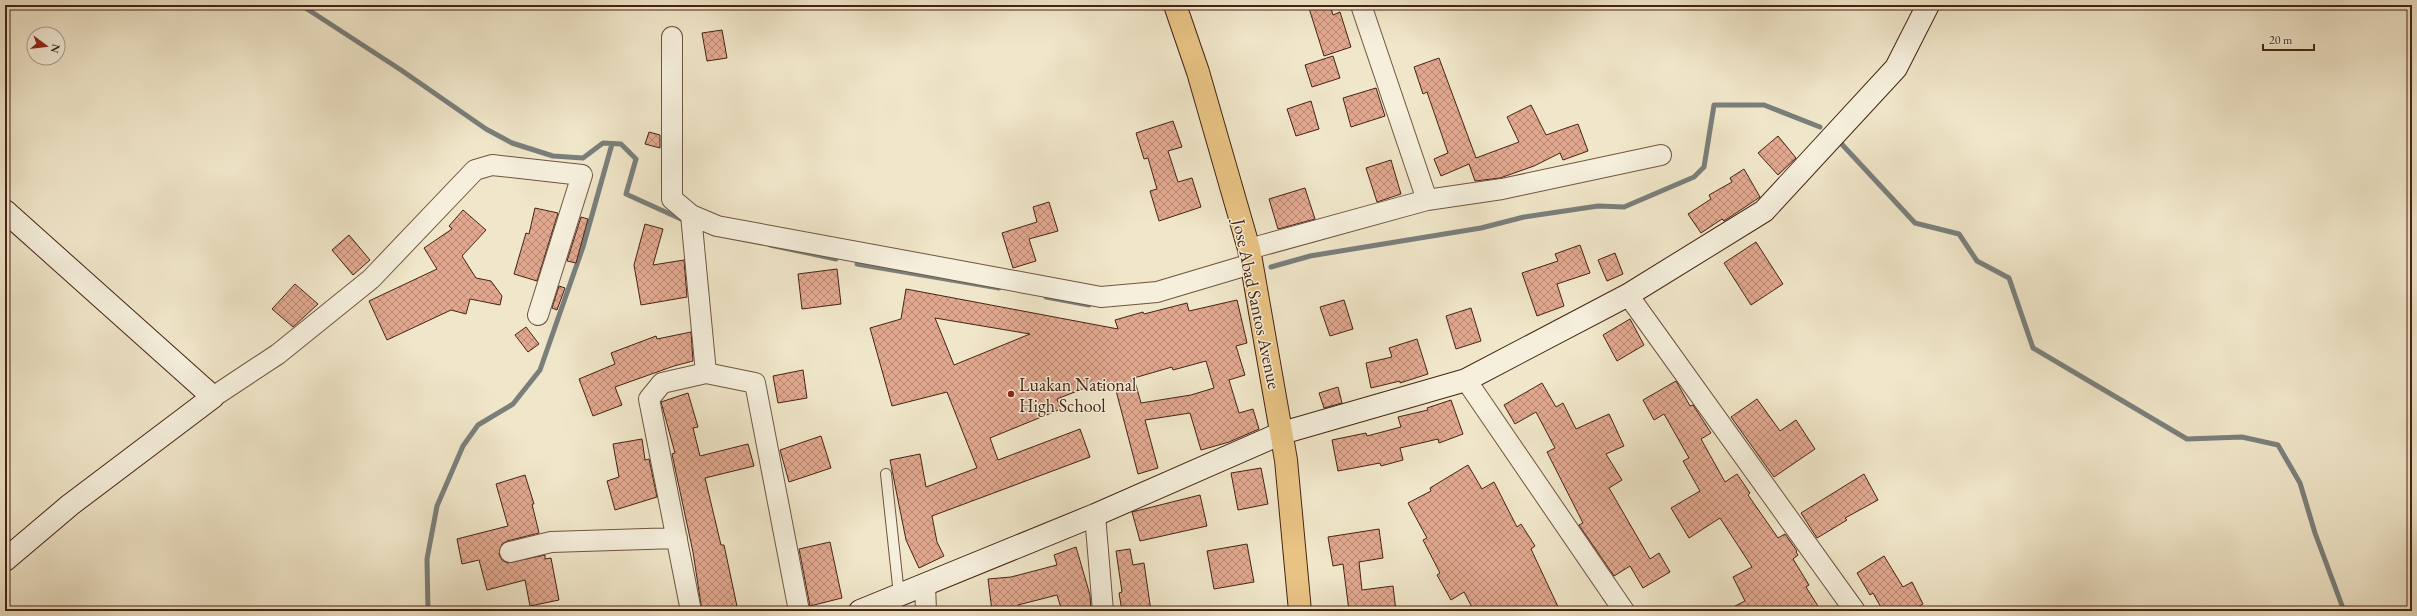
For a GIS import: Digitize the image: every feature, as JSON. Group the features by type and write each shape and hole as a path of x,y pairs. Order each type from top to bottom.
{"highway":[{"name":"Jose Abad Santos Avenue","path":"1175,5 1198,72 1250,256 1282,433 1300,611"}],"street":[{"path":"1362,5 1427,200"},
{"path":"860,611 1095,515 1282,433 1466,380 1628,296 1764,211 1896,68 1928,5"},
{"path":"672,37 672,199 691,215 717,226 1101,297 1157,292 1250,256 1427,200 1502,189 1661,155"},
{"path":"5,560 70,506 213,397 278,354 371,279 475,170 492,165 582,175 538,315"},
{"path":"5,211 213,397"},
{"path":"691,215 706,373"},
{"path":"1628,296 1855,611"},
{"path":"691,611 649,399 662,382 706,373 755,383 799,611"},
{"path":"1466,380 1624,611"},
{"path":"1095,515 1103,611"},
{"path":"510,552 551,542 677,538"},
{"path":"924,585 926,611"}],"lane":[{"path":"886,474 899,595"}],"building":[{"path":"1308,5 1330,5 1333,15 1340,12 1351,47 1324,56"},
{"path":"722,30 727,58 707,61 702,33"},
{"path":"1333,56 1340,78 1312,87 1305,65"},
{"path":"1439,58 1476,158 1519,142 1507,117 1531,105 1546,135 1578,124 1588,151 1563,160 1560,153 1534,166 1500,178 1475,181 1469,164 1441,176 1434,159 1448,153 1427,92 1423,94 1414,67"},
{"path":"1376,88 1385,116 1351,127 1343,98"},
{"path":"1311,101 1319,129 1296,136 1287,109"},
{"path":"1173,121 1182,147 1168,151 1178,182 1192,178 1201,207 1159,221 1150,191 1157,189 1148,158 1144,159 1136,133"},
{"path":"649,132 660,135 660,148 645,144"},
{"path":"1778,136 1796,158 1778,175 1758,153"},
{"path":"1391,160 1401,194 1377,202 1366,168"},
{"path":"1744,169 1760,197 1724,221 1722,219 1701,233 1688,214 1711,199 1709,195 1732,182 1730,178"},
{"path":"1305,188 1315,219 1278,229 1269,199"},
{"path":"1049,202 1058,231 1029,239 1036,261 1013,268 1002,233 1037,222 1033,207"},
{"path":"535,208 558,213 537,281 514,274 526,233 529,234"},
{"path":"463,210 486,230 462,256 476,278 491,281 502,296 500,305 470,299 466,314 451,310 387,340 369,301 437,269 424,248 452,229 449,226"},
{"path":"581,217 588,219 576,263 567,261"},
{"path":"645,224 663,229 653,265 684,260 687,297 641,305 634,265"},
{"path":"349,235 370,260 353,275 332,250"},
{"path":"1756,242 1783,284 1751,305 1724,263"},
{"path":"1580,245 1590,273 1557,284 1564,306 1537,316 1522,273 1558,261 1555,254"},
{"path":"1615,253 1623,274 1607,281 1598,260"},
{"path":"837,269 841,304 802,309 798,274"},
{"path":"295,284 318,304 293,327 272,309"},
{"path":"559,286 565,288 557,310 552,308"},
{"path":"906,289 1118,329 1115,320 1143,312 1144,314 1187,303 1189,311 1237,300 1247,343 1236,346 1245,375 1229,380 1239,413 1253,409 1259,429 1229,442 1201,450 1190,413 1145,420 1158,468 1138,474 1114,383 1091,391 1090,386 1057,399 1061,409 990,438 998,460 1080,429 1090,457 932,516 937,542 944,556 919,568 906,540 890,460 920,454 926,487 977,468 947,392 892,406 870,328 901,319","holes":["935,318 1030,334 954,365","1206,361 1214,388 1191,395 1141,403 1134,378 1172,367 1173,370"]},
{"path":"1344,300 1353,329 1330,336 1320,307"},
{"path":"1471,308 1481,341 1456,349 1446,316"},
{"path":"1630,319 1644,345 1617,361 1603,335"},
{"path":"526,327 539,344 528,352 515,335"},
{"path":"691,332 693,361 674,366 615,387 622,405 593,416 579,379 615,364 611,353 656,336 657,339"},
{"path":"1417,339 1428,374 1400,383 1400,381 1371,388 1366,363 1392,357 1389,348"},
{"path":"803,370 807,398 778,403 773,376"},
{"path":"1676,381 1690,406 1693,405 1711,433 1701,439 1725,482 1737,474 1750,493 1748,495 1778,538 1785,534 1797,551 1796,552 1798,555 1793,559 1809,585 1806,587 1821,611 1725,611 1745,601 1733,577 1752,567 1720,518 1689,538 1671,508 1700,491 1683,461 1689,458 1664,414 1654,420 1643,400"},
{"path":"1542,383 1556,407 1563,403 1576,429 1609,414 1624,446 1606,454 1622,480 1609,488 1650,559 1659,553 1670,572 1643,588 1630,566 1614,576 1579,525 1583,523 1547,452 1555,448 1536,412 1515,424 1504,405"},
{"path":"1338,387 1342,403 1324,408 1319,393"},
{"path":"688,393 698,427 693,428 700,456 748,444 754,466 705,478 721,545 724,545 738,611 702,611 693,552 672,454 675,453 661,402"},
{"path":"1757,399 1780,431 1796,420 1815,449 1774,477 1731,417"},
{"path":"1451,400 1463,434 1439,443 1438,439 1400,448 1403,460 1381,466 1380,463 1338,471 1332,440 1366,433 1367,436 1401,427 1398,417 1428,410 1427,408"},
{"path":"821,436 831,468 789,482 780,450"},
{"path":"642,439 645,460 649,459 657,497 615,510 607,481 619,477 613,444"},
{"path":"1468,465 1482,489 1494,482 1517,527 1521,524 1535,546 1531,549 1560,611 1474,611 1464,592 1451,600 1437,575 1440,573 1423,540 1427,538 1408,503 1431,491 1430,488"},
{"path":"1261,468 1268,504 1238,510 1231,473"},
{"path":"1864,474 1878,500 1845,518 1847,520 1817,538 1801,513"},
{"path":"525,475 534,504 532,504 539,533 507,541 502,544 499,554 502,560 507,563 545,555 545,559 551,558 559,600 530,606 525,580 487,590 479,560 462,564 457,539 508,526 496,484"},
{"path":"1200,495 1207,526 1140,541 1132,512"},
{"path":"1379,529 1383,558 1359,562 1362,590 1393,586 1396,611 1349,611 1343,564 1333,566 1328,537"},
{"path":"830,542 842,598 810,606 799,549"},
{"path":"1247,544 1254,582 1214,589 1207,551"},
{"path":"1076,547 1090,595 1091,611 1062,611 1057,595 1018,605 1018,610 992,611 988,579 1011,577 1057,565 1054,555"},
{"path":"1130,549 1133,565 1144,563 1151,611 1122,611 1119,593 1122,592 1116,551"},
{"path":"1884,556 1903,587 1912,582 1923,604 1910,611 1883,611 1873,593 1870,595 1857,573"}],"waterway":[{"path":"301,5 401,70 486,129 512,143 553,156 583,158 603,143 621,144 636,159 626,194 681,219"},
{"path":"1271,267 1310,256 1481,228 1524,217 1598,206 1624,207 1694,177 1704,167 1714,105 1764,105 1820,127"},
{"path":"1837,139 1915,223 1959,234 1977,261 2009,278 2033,348 2187,439 2242,437 2278,445 2300,483 2315,533 2344,611"},
{"path":"428,611 427,559 437,506 463,446 478,425 513,404 540,370 583,247 612,144"},
{"path":"770,245 836,259"},
{"path":"857,264 999,288"},
{"path":"1046,297 1089,305"}],"place":[{"name":"Luakan National High School","path":"1011,394"}]}
